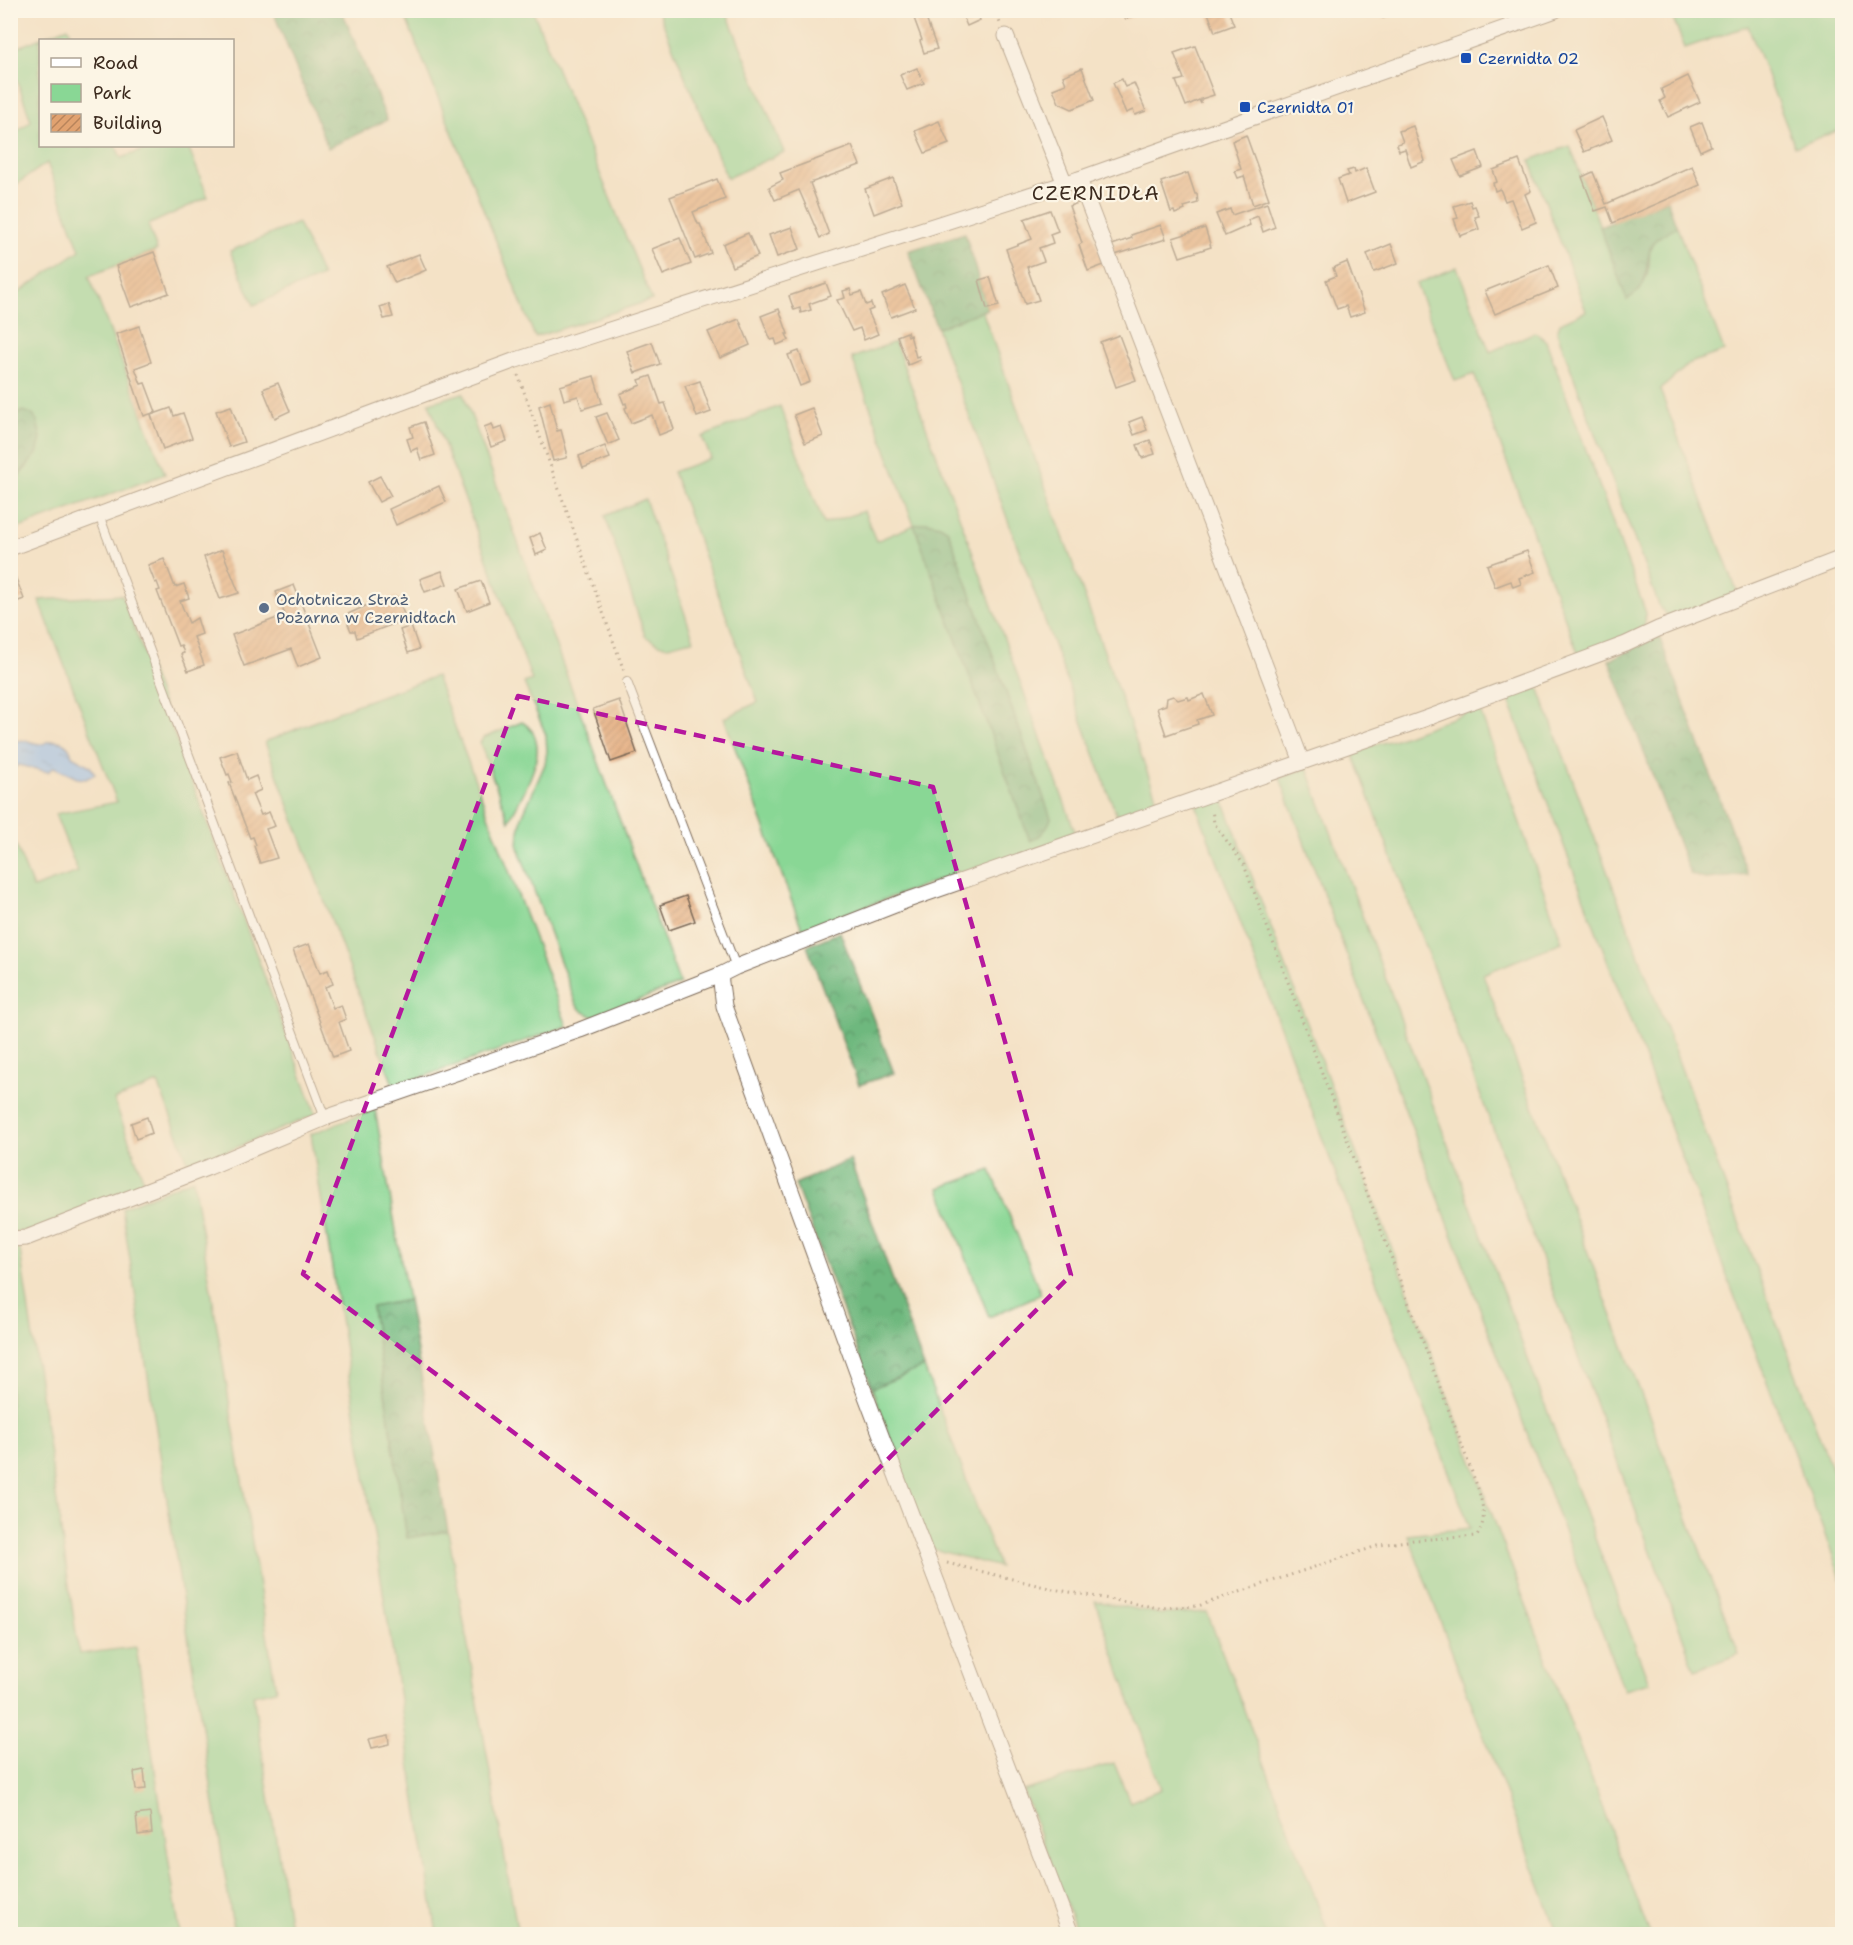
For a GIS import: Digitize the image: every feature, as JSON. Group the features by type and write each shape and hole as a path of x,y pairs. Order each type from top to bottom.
{"street":[{"path":"10,548 513,361 1072,181 1557,10"},
{"path":"1006,36 1072,181 1302,762"},
{"path":"10,1239 26,1238 209,1167 325,1118 580,1030 905,901 1430,717 1605,652 1658,629 1842,558"},
{"path":"720,975 724,1006 861,1383 1071,1935"}],"lane":[{"path":"99,515 325,1118"},
{"path":"627,682 736,967"}],"path":[{"path":"513,361 627,682"},
{"path":"928,1558 1063,1591 1159,1608 1198,1606 1380,1545 1477,1536 1483,1527 1485,1516 1470,1468 1244,865 1214,823 1209,795"}],"highlighted area":[{"path":"518,696 933,787 1071,1275 743,1605 303,1274"}],"green space":[{"path":"273,11 342,11 387,120 328,148"},
{"path":"403,11 533,11 652,300 535,337"},
{"path":"658,11 726,11 784,152 727,178"},
{"path":"1670,11 1842,11 1842,129 1795,147 1748,26 1685,48"},
{"path":"68,27 74,39 39,39 39,147 116,147 121,158 152,147 188,147 208,197 148,225 157,250 89,276 165,474 11,531 11,496 20,474 27,467 23,411 11,418 11,298 80,250 47,163 11,188 11,136 31,121 11,62 11,50"},
{"path":"1570,146 1627,299 1644,282 1648,272 1651,245 1655,239 1677,227 1724,351 1690,363 1660,390 1738,594 1671,619 1660,608 1557,332 1560,323 1586,311 1530,160"},
{"path":"1667,200 1677,227 1657,238 1652,244 1643,284 1640,290 1627,300 1600,227"},
{"path":"298,223 322,276 254,305 230,251"},
{"path":"965,233 987,309 937,328 908,251"},
{"path":"1457,267 1490,352 1535,332 1546,341 1646,613 1644,628 1579,656 1474,374 1455,381 1416,284"},
{"path":"982,310 1159,805 1118,819 937,328"},
{"path":"895,342 1076,834 1034,851 956,874 802,929 724,718 758,702 673,472 711,458 702,437 780,406 824,524 864,511 876,541 914,525 852,358"},
{"path":"463,393 680,984 594,1017 582,1011 576,1004 518,847 522,817 545,764 546,735 524,683 532,680 429,403"},
{"path":"23,411 32,414 37,421 41,438 37,454 17,477 11,495 11,418"},
{"path":"645,499 694,640 665,646 645,636 605,516"},
{"path":"927,522 940,525 948,530 1051,818 1044,832 1030,841 914,525"},
{"path":"122,595 316,1114 190,1167 158,1083 114,1100 144,1181 34,1231 11,1232 10,830 33,888 78,872 55,814 117,802 39,600"},
{"path":"1659,636 1748,875 1705,879 1690,874 1609,660"},
{"path":"436,676 567,1026 394,1087 265,742 350,707"},
{"path":"1538,687 1842,1497 1842,1580 1508,698"},
{"path":"1479,708 1562,942 1483,974 1739,1654 1695,1670 1352,751 1393,740"},
{"path":"522,722 532,731 537,743 537,755 534,769 509,821 480,743 483,738"},
{"path":"1307,768 1649,1683 1624,1690 1280,778"},
{"path":"1222,797 1650,1934 1558,1934 1408,1535 1470,1528 1196,805"},
{"path":"840,932 894,1073 859,1085 807,946"},
{"path":"375,1109 408,1300 372,1307 407,1538 448,1531 518,1934 437,1934 311,1134"},
{"path":"850,1160 924,1367 872,1388 795,1184"},
{"path":"991,1170 1041,1294 989,1317 939,1188"},
{"path":"193,1179 276,1690 253,1695 291,1934 234,1934 122,1208"},
{"path":"10,1248 20,1250 79,1654 136,1647 180,1934 11,1934"},
{"path":"408,1300 448,1531 407,1538 372,1307"},
{"path":"924,1367 999,1567 929,1548 872,1388"},
{"path":"1095,1601 1161,1614 1207,1612 1329,1934 1078,1934 1023,1791 1114,1763 1130,1802 1161,1789"}],"water":[{"path":"10,737 17,741 23,740 38,744 51,741 62,742 68,746 72,756 90,766 95,774 86,779 77,778 54,767 48,772 19,765 11,769"}],"building":[{"path":"911,10 923,10 937,49 924,53 920,41 922,40"},
{"path":"960,10 976,10 980,20 967,26"},
{"path":"1122,10 1146,10 1146,11 1125,19"},
{"path":"1207,10 1228,10 1234,25 1215,32"},
{"path":"1380,10 1406,10 1406,11 1383,18"},
{"path":"1195,46 1214,95 1201,99 1201,104 1199,100 1186,106 1176,81 1184,79 1174,53"},
{"path":"917,68 924,83 907,90 900,75"},
{"path":"1082,68 1094,100 1072,109 1059,103 1053,89 1066,84 1063,76"},
{"path":"1688,76 1700,102 1668,117 1660,101 1665,98 1661,89"},
{"path":"1122,79 1125,87 1134,83 1146,111 1135,115 1133,110 1126,113 1113,83"},
{"path":"1602,117 1612,140 1584,152 1574,130"},
{"path":"939,121 949,144 925,153 915,131"},
{"path":"1702,122 1711,146 1700,151 1690,127"},
{"path":"1413,126 1425,161 1411,167 1405,149 1399,151 1397,144 1403,142 1399,131"},
{"path":"1246,135 1269,199 1253,205 1244,176 1238,178 1235,171 1241,169 1232,141"},
{"path":"852,146 860,165 810,183 829,234 820,238 799,190 775,200 769,187 783,180 780,173"},
{"path":"1477,151 1483,167 1460,176 1453,160"},
{"path":"1519,160 1531,191 1525,194 1536,222 1522,228 1511,199 1505,201 1500,189 1495,191 1493,183 1497,182 1493,170"},
{"path":"1692,166 1700,185 1613,223 1607,207 1595,211 1582,177 1593,172 1606,204"},
{"path":"1366,168 1375,192 1346,203 1338,179 1349,175 1347,171 1354,169 1355,173"},
{"path":"1188,173 1195,194 1197,194 1198,203 1184,207 1185,210 1175,214 1174,211 1171,212 1161,182"},
{"path":"893,178 902,203 874,214 865,189"},
{"path":"717,179 725,199 693,212 711,253 695,259 670,197"},
{"path":"1470,201 1479,216 1475,217 1479,229 1460,236 1454,219 1458,218 1454,206"},
{"path":"1081,202 1104,265 1088,271 1079,245 1082,243 1069,206"},
{"path":"1267,203 1275,227 1263,232 1258,216 1248,220 1250,225 1225,236 1216,214 1230,209 1232,215"},
{"path":"1050,210 1058,231 1050,234 1053,243 1039,248 1044,261 1027,267 1039,300 1025,304 1006,249 1032,239 1024,219"},
{"path":"1161,225 1166,239 1115,255 1112,245 1132,238 1131,235"},
{"path":"792,227 800,249 777,257 769,235"},
{"path":"1205,228 1211,247 1180,257 1173,238"},
{"path":"748,233 758,256 732,267 723,244"},
{"path":"680,238 691,264 663,275 652,249"},
{"path":"1391,244 1398,263 1374,272 1367,254"},
{"path":"154,252 169,293 131,307 116,266"},
{"path":"419,254 426,270 395,283 387,267"},
{"path":"1347,262 1365,312 1350,317 1346,306 1337,309 1326,280 1336,276 1333,268"},
{"path":"1549,265 1558,288 1495,314 1485,291"},
{"path":"990,277 999,306 987,309 979,280"},
{"path":"826,283 831,296 809,304 811,310 801,313 800,308 794,310 789,296"},
{"path":"905,285 915,308 891,317 882,295"},
{"path":"850,289 852,295 861,292 866,305 871,303 873,309 868,311 878,334 864,340 860,328 852,331 837,300 845,298 843,291"},
{"path":"389,304 393,317 384,319 380,307"},
{"path":"779,309 789,340 777,345 775,339 771,340 761,316"},
{"path":"739,319 750,345 720,358 708,332"},
{"path":"139,326 151,362 135,368 141,384 145,383 156,412 144,416 116,334"},
{"path":"907,332 908,336 910,335 916,357 919,356 920,360 908,365 897,336"},
{"path":"1119,335 1136,380 1116,387 1100,342"},
{"path":"652,342 660,364 635,373 627,351"},
{"path":"799,351 810,382 800,386 788,355"},
{"path":"594,376 602,403 582,409 578,396 564,400 560,386"},
{"path":"651,376 661,404 665,403 674,429 659,435 652,415 631,423 625,408 626,403 624,404 620,394 641,385 639,380"},
{"path":"700,381 711,412 697,417 685,386"},
{"path":"278,383 290,411 275,418 263,389"},
{"path":"550,402 557,431 561,430 567,452 566,458 553,461 539,406"},
{"path":"231,406 244,442 229,447 216,411"},
{"path":"171,408 174,416 183,413 192,438 163,449 151,415"},
{"path":"812,408 823,436 805,443 794,415"},
{"path":"607,413 619,440 608,445 596,417"},
{"path":"1142,417 1147,430 1134,435 1129,422"},
{"path":"424,422 435,455 421,460 417,448 411,451 407,439 413,437 410,427"},
{"path":"492,424 494,430 502,427 507,441 491,447 484,427"},
{"path":"1150,440 1155,454 1142,458 1137,445"},
{"path":"605,446 610,458 583,468 579,456"},
{"path":"380,476 391,496 379,502 368,482"},
{"path":"439,486 446,502 396,525 389,509"},
{"path":"540,533 547,550 536,555 530,538"},
{"path":"222,550 239,593 220,599 204,557"},
{"path":"1527,551 1535,572 1519,578 1521,584 1513,587 1511,581 1495,587 1487,565"},
{"path":"164,559 175,587 184,584 189,598 180,601 189,623 197,618 202,634 194,637 204,665 188,671 181,654 184,653 181,645 178,646 157,591 160,590 148,565"},
{"path":"442,571 447,584 425,592 420,579"},
{"path":"15,576 24,599 10,604 10,578"},
{"path":"481,581 489,602 467,611 458,589"},
{"path":"294,585 322,657 298,667 291,649 244,666 232,635 285,615 276,592"},
{"path":"397,597 406,619 357,638 355,631 351,631 348,624 351,621 348,614 370,604 370,606"},
{"path":"411,626 419,649 408,653 400,630"},
{"path":"1204,694 1212,715 1197,720 1198,724 1166,735 1157,708 1166,705 1167,698 1173,696 1178,700 1188,697 1189,700"},
{"path":"619,700 637,753 611,762 593,709"},
{"path":"237,751 247,780 256,776 261,790 252,794 261,815 269,812 275,826 266,829 277,858 260,863 253,837 250,838 229,783 232,782 220,757"},
{"path":"686,896 695,921 669,930 660,905"},
{"path":"309,944 320,973 328,970 333,984 325,987 333,1008 341,1005 346,1019 339,1022 349,1051 333,1057 293,950"},
{"path":"147,1117 152,1133 136,1139 131,1123"},
{"path":"389,1735 390,1744 372,1748 369,1739"},
{"path":"144,1770 146,1789 136,1790 134,1772"},
{"path":"150,1813 152,1833 138,1835 136,1815"}],"place":[{"name":"Czernidła 02","path":"1466,58"},
{"name":"Czernidła 01","path":"1245,107"},
{"name":"Ochotnicza Straż Pożarna w Czernidłach","path":"264,608"}],"district":[{"name":"CZERNIDŁA","path":"1096,193"}]}
